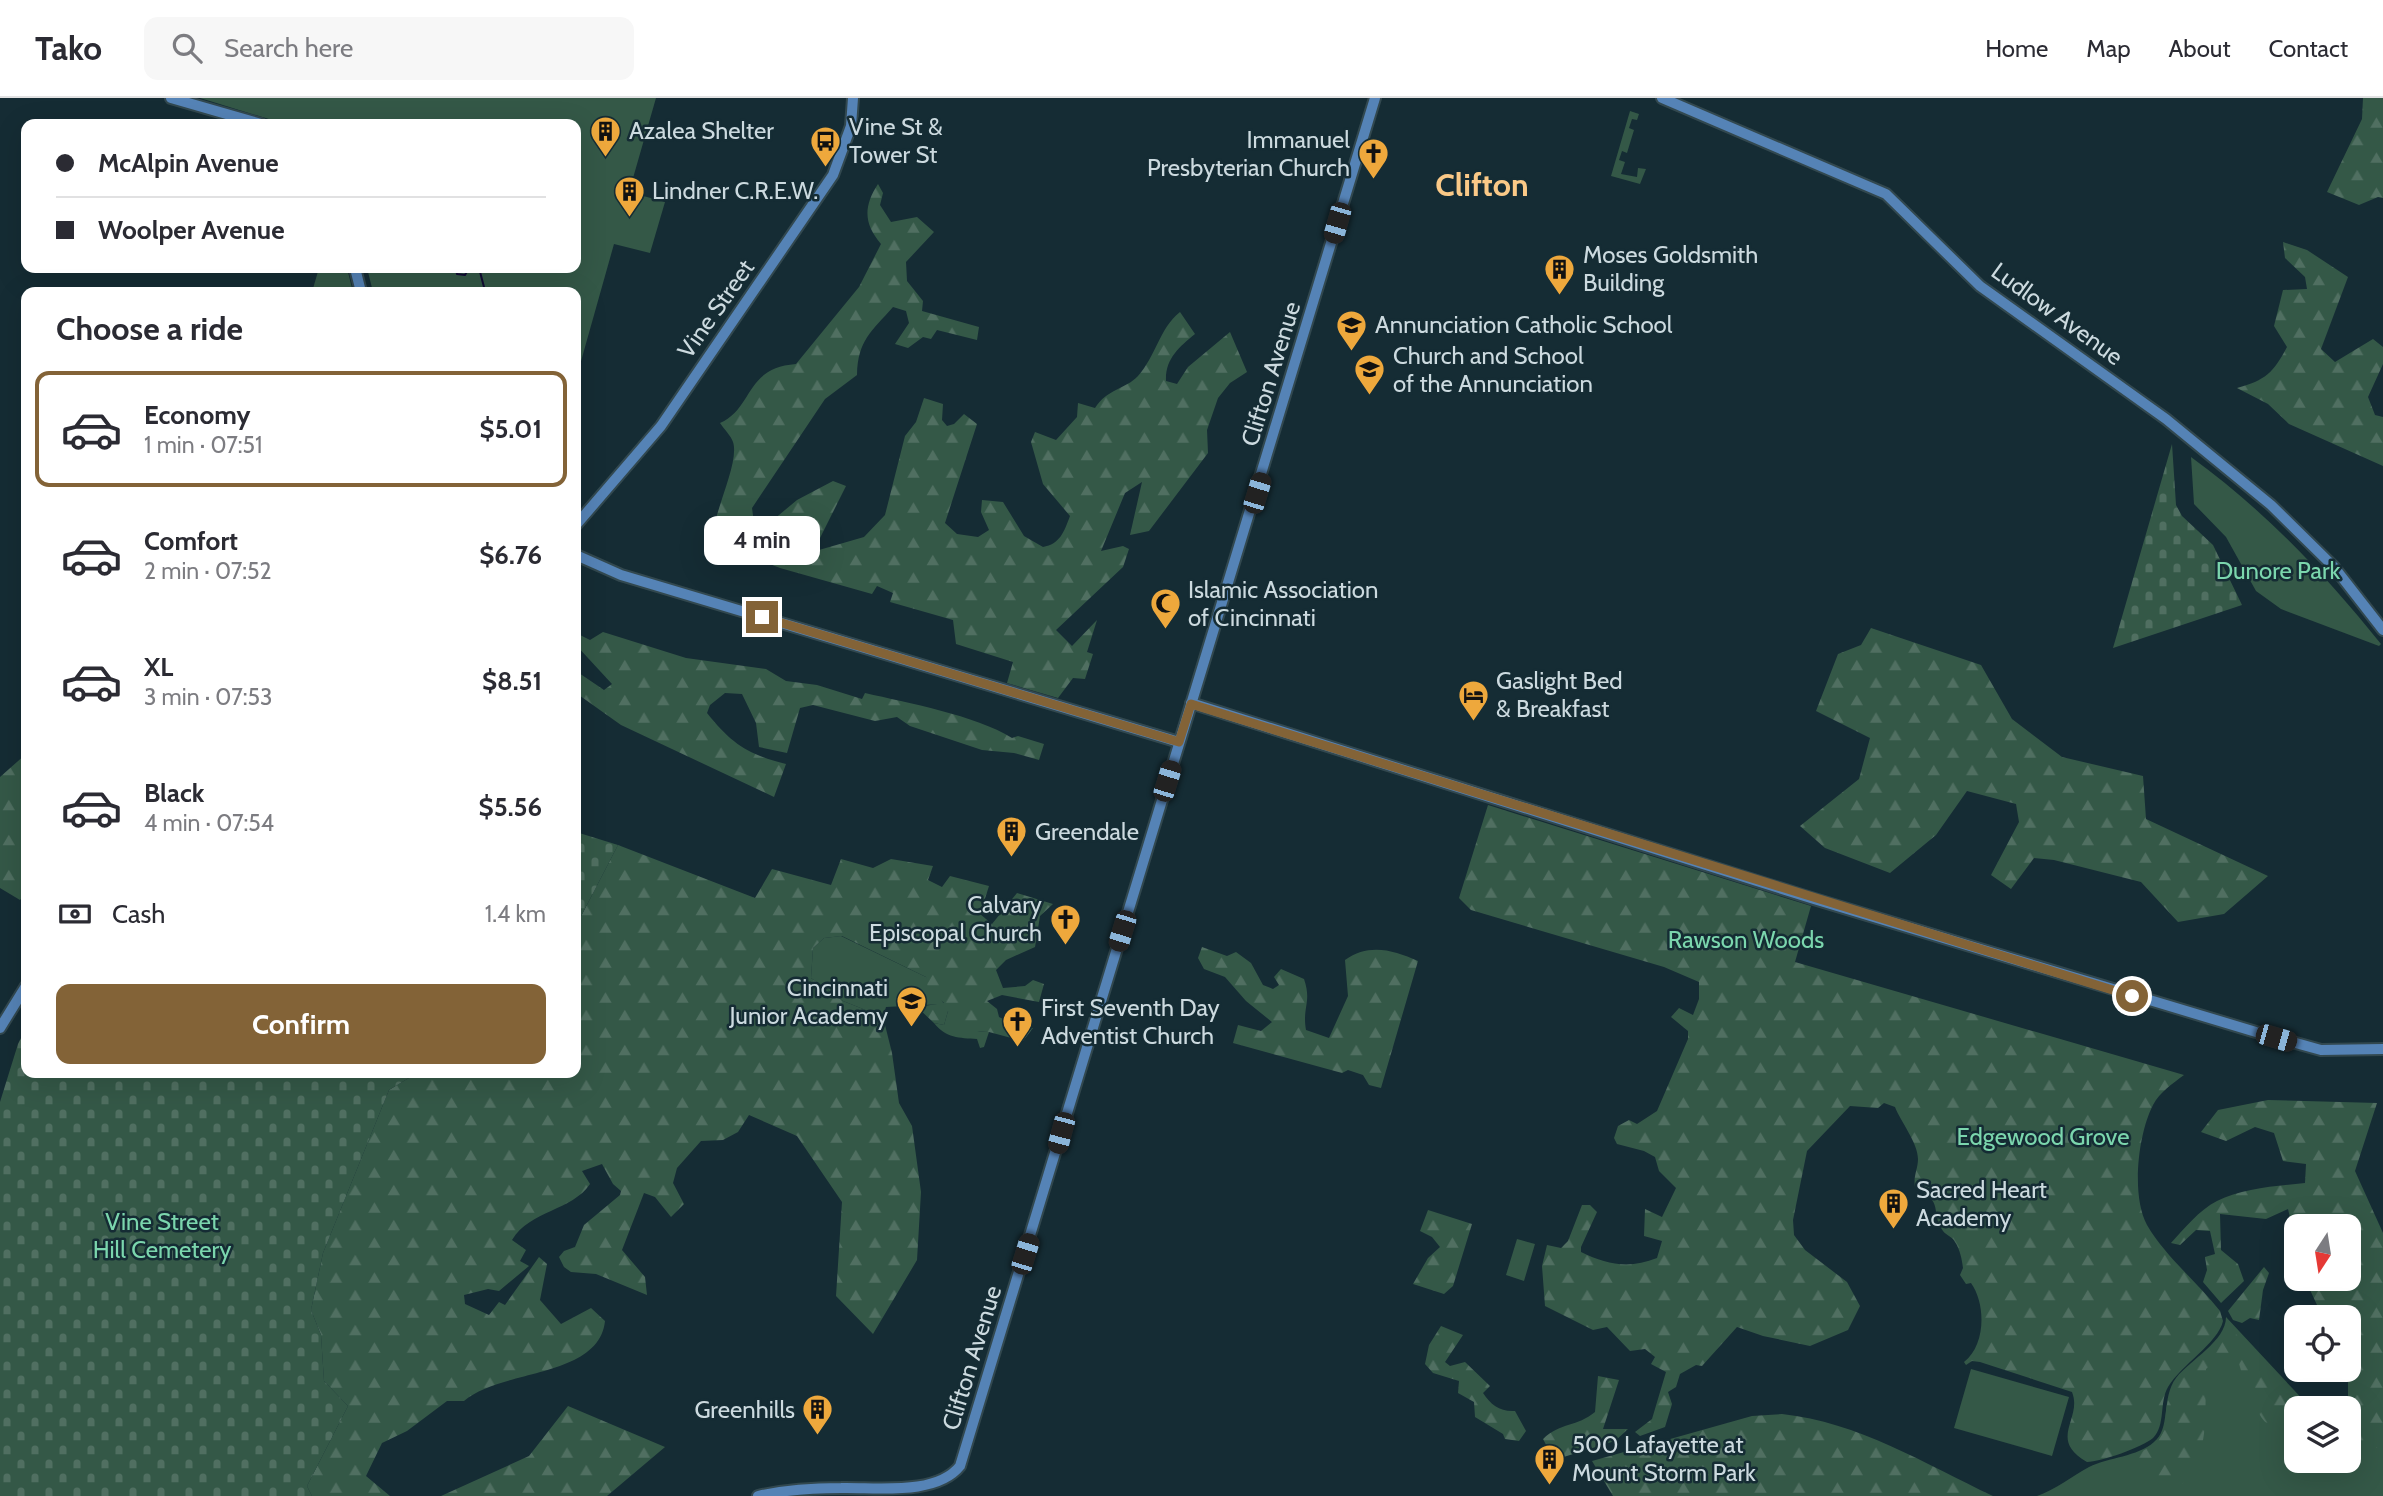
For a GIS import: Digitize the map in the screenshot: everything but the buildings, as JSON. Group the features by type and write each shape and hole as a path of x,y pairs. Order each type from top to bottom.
{"main road":[{"path":"171,98 244,119"},
{"name":"Vine Street","path":"581,519 662,426 833,175 851,126 853,98"},
{"name":"Clifton Avenue","path":"758,1496 840,1488 906,1488 949,1478 960,1466 1375,98"},
{"name":"Ludlow Avenue","path":"1662,98 1886,194 1980,286 2166,419 2271,505 2334,567 2383,630"},
{"path":"581,557 621,575 1179,742"},
{"path":"1191,704 1801,895 2321,1050 2383,1049"},
{"path":"0,1028 21,994"}],"green space":[{"path":"200,98 656,98 629,192 665,202 650,253 614,244 581,361 581,287 372,287 368,273 581,273 581,119 269,119"},
{"path":"2363,98 2383,98 2383,198 2378,197 2359,205 2327,192 2362,119"},
{"path":"1630,111 1639,114 1637,120 1632,119 1629,128 1634,130 1627,153 1622,151 1619,160 1625,162 1621,174 1637,177 1638,168 1646,169 1640,184 1611,176"},
{"path":"878,184 883,193 880,205 891,222 917,217 934,232 906,262 907,281 923,301 922,311 979,327 977,340 937,330 931,339 923,337 908,348 895,344 909,323 906,311 893,307 867,337 860,353 857,375 825,399 752,508 754,523 767,525 797,500 833,481 846,486 818,542 819,550 864,537 885,515 905,436 916,422 924,398 943,404 942,420 947,426 954,424 964,414 977,424 945,523 957,534 978,537 989,530 981,512 982,500 1003,502 1024,536 1043,547 1054,543 1061,536 1070,516 1043,484 1031,442 1035,432 1056,440 1077,417 1078,403 1095,408 1105,397 1138,376 1167,326 1180,312 1195,334 1171,360 1166,381 1177,384 1188,367 1230,332 1247,372 1230,383 1218,398 1207,430 1208,453 1149,531 1130,535 1142,482 1125,493 1101,551 1123,546 1129,549 1123,567 1056,630 1072,646 1097,620 1087,652 1093,654 1085,679 1073,678 1058,698 1007,683 1013,662 956,644 953,620 890,602 893,593 877,586 872,594 780,568 712,542 734,451 732,440 720,423 739,408 758,380 767,373 779,367 796,364 859,287 881,244 871,229 868,215 870,200"},
{"path":"2283,242 2307,250 2348,277 2321,349 2335,362 2373,339 2383,347 2383,364 2368,397 2375,415 2383,417 2383,466 2289,424 2268,404 2237,388 2268,374 2287,347 2274,326 2283,290 2307,289 2305,277 2285,258"},
{"path":"318,273 348,273 352,287 313,287"},
{"path":"2172,444 2176,505 2182,516 2213,545 2242,605 2113,648"},
{"name":"Dunore Park","path":"2191,457 2218,477 2292,544 2338,592 2381,644 2379,646 2281,609 2256,591 2226,537 2194,504"},
{"path":"1871,628 1981,665 2012,719 2062,757 2143,776 2146,819 2268,876 2224,914 2178,922 2141,882 2054,860 2034,858 2011,889 1991,875 2019,822 2016,804 1967,791 1936,835 1890,873 1825,848 1800,826 1859,779 1870,738 1816,711 1838,654 1861,645"},
{"path":"603,632 686,658 766,669 786,681 817,685 862,699 865,693 941,711 979,723 1012,738 1018,736 1044,744 1039,760 1014,753 982,750 910,726 897,717 875,721 813,705 800,708 787,753 759,747 756,723 742,694 725,693 710,705 707,713 716,724 750,752 786,764 774,797 621,725 581,697 581,674 604,690 612,684 581,650 581,636 590,640"},
{"path":"21,758 20,900 0,888 0,777"},
{"path":"1488,805 1811,906 1795,962 2184,1075 2159,1096 2148,1117 2138,1165 2139,1198 2142,1213 2154,1236 2220,1311 2223,1321 2214,1338 2181,1370 2168,1387 2160,1427 2153,1438 2121,1453 2087,1462 2069,1445 2074,1402 2072,1392 1980,1362 1972,1361 1966,1365 1964,1362 1971,1355 1980,1335 1981,1313 1976,1292 1971,1283 1966,1284 1960,1275 1963,1268 1959,1251 1954,1240 1939,1224 1934,1203 1915,1187 1918,1159 1912,1139 1895,1107 1884,1103 1878,1108 1850,1106 1807,1151 1793,1220 1794,1235 1805,1250 1847,1282 1860,1306 1848,1330 1810,1346 1763,1336 1737,1327 1702,1366 1696,1365 1680,1374 1676,1387 1668,1392 1672,1404 1665,1427 1640,1436 1635,1432 1652,1419 1666,1372 1651,1364 1655,1357 1645,1349 1630,1351 1607,1327 1593,1330 1545,1306 1542,1266 1547,1245 1561,1248 1568,1241 1582,1205 1590,1205 1597,1212 1581,1252 1619,1264 1637,1264 1657,1258 1662,1241 1644,1236 1645,1209 1662,1217 1676,1188 1659,1171 1655,1157 1644,1151 1617,1144 1614,1138 1618,1126 1629,1120 1637,1124 1657,1111 1688,1039 1688,1031 1671,1017 1679,1008 1693,1015 1699,999 1699,982 1664,967 1471,910 1459,898"},
{"path":"581,834 618,845 581,916"},
{"path":"618,845 755,898 772,869 831,885 841,859 873,868 891,859 933,866 928,880 942,887 950,876 989,886 980,914 992,924 1017,893 1053,904 1040,916 1035,947 1006,960 996,970 1003,988 1025,986 1033,980 1044,984 1039,1002 1002,995 987,1001 997,1009 999,1017 1015,1025 1033,1028 1023,1041 989,1032 970,1031 960,1026 948,1011 944,1025 934,1023 917,1007 944,1003 928,989 926,977 842,936 824,938 813,948 811,978 843,1001 883,1017 892,1053 899,1103 912,1126 921,1192 917,1260 873,1334 836,1296 842,1202 797,1136 749,1115 738,1132 723,1140 701,1141 677,1168 673,1183 684,1204 671,1217 655,1197 644,1193 622,1250 645,1277 647,1295 596,1274 571,1272 564,1267 559,1257 564,1251 575,1247 584,1225 620,1195 621,1191 613,1184 602,1164 582,1171 590,1184 582,1193 529,1222 512,1240 526,1250 520,1261 529,1266 499,1291 488,1289 464,1295 465,1304 489,1315 499,1302 505,1305 539,1257 547,1264 540,1300 561,1324 591,1308 605,1321 599,1339 586,1353 568,1363 480,1391 464,1401 447,1401 407,1431 382,1443 366,1476 390,1496 312,1496 307,1486 348,1406 324,1381 321,1335 311,1310 323,1253 389,1090 409,1078 581,1078 581,916"},
{"path":"841,936 926,977 944,1004 886,1007 883,1017 843,1001 811,978 813,948 824,938"},
{"path":"1202,947 1227,956 1236,952 1251,963 1263,985 1273,989 1279,985 1274,977 1281,969 1304,979 1307,993 1306,1030 1329,1038 1348,996 1345,960 1363,951 1381,950 1418,961 1381,1088 1369,1085 1363,1075 1348,1070 1342,1073 1233,1043 1238,1025 1261,1031 1272,1022 1246,1001 1225,977 1204,969 1198,958"},
{"path":"948,1011 967,1028 989,1032 984,1047 980,1048 977,1039 943,1032 934,1023 944,1025"},
{"name":"Vine Street Hill Cemetery","path":"21,1038 21,1078 409,1078 389,1090 323,1253 311,1310 321,1335 324,1381 348,1406 307,1486 312,1496 0,1496 0,1102"},
{"path":"2268,1100 2377,1103 2355,1171 2383,1233 2383,1449 2367,1446 2361,1442 2361,1396 2348,1396 2348,1382 2361,1382 2361,1305 2317,1305 2311,1292 2361,1292 2361,1214 2289,1214 2288,1209 2266,1219 2220,1214 2221,1250 2238,1264 2244,1281 2221,1303 2203,1282 2207,1270 2205,1257 2215,1254 2210,1231 2196,1230 2180,1245 2171,1243 2198,1215 2217,1201 2248,1190 2305,1183 2306,1164 2283,1161 2274,1133 2255,1127 2226,1141 2201,1132 2218,1110"},
{"path":"1428,1210 1472,1224 1453,1286 1444,1294 1413,1284 1428,1258 1440,1247 1432,1237 1420,1231"},
{"path":"1517,1239 1535,1244 1524,1281 1506,1275"},
{"path":"2264,1267 2269,1273 2263,1290 2259,1320 2250,1318 2242,1323 2233,1320 2228,1311"},
{"path":"2226,1317 2300,1396 2284,1396 2284,1473 2361,1473 2361,1396 2350,1396 2383,1389 2383,1496 2037,1496 2089,1467 2139,1451 2154,1442 2162,1429 2171,1386 2182,1371 2220,1334"},
{"path":"1441,1326 1463,1335 1445,1362 1450,1366 1465,1362 1490,1386 1483,1393 1489,1401 1500,1409 1515,1411 1526,1431 1519,1441 1505,1439 1503,1434 1475,1417 1474,1402 1458,1393 1459,1381 1433,1373 1425,1364 1429,1345"},
{"path":"2230,1328 2295,1396 2284,1396 2284,1429 2271,1426 2259,1413 2256,1406 2260,1393 2242,1374 2236,1353 2214,1362 2206,1369 2204,1438 2200,1453 2184,1482 2171,1496 2159,1496 2154,1483 2134,1455 2158,1440 2163,1432 2170,1396 2176,1384"},
{"path":"1971,1369 2069,1397 2052,1456 1954,1428"},
{"path":"1598,1376 1619,1380 1603,1429 1628,1429 1615,1441 1554,1460 1543,1439 1595,1412"},
{"path":"568,1406 665,1447 607,1496 441,1496 529,1456"},
{"path":"1782,1414 1810,1419 1864,1435 1993,1496 1613,1496 1592,1461 1752,1416"}],"waterway":[{"path":"457,273 466,273"},
{"path":"480,273 484,287"}],"place":[{"name":"Azalea Shelter","path":"606,158"},
{"name":"Vine St & Tower St","path":"826,168"},
{"name":"Immanuel Presbyterian Church","path":"1373,181"},
{"name":"Lindner C.R.E.W.","path":"629,218"},
{"name":"Moses Goldsmith Building","path":"1560,296"},
{"name":"Annunciation Catholic School","path":"1352,352"},
{"name":"Church and School of the Annunciation","path":"1370,397"},
{"name":"Islamic Association of Cincinnati","path":"1165,631"},
{"name":"Gaslight Bed & Breakfast","path":"1473,722"},
{"name":"Greendale","path":"1012,859"},
{"name":"Calvary Episcopal Church","path":"1065,946"},
{"name":"Cincinnati Junior Academy","path":"911,1029"},
{"name":"First Seventh Day Adventist Church","path":"1018,1049"},
{"name":"Sacred Heart Academy","path":"1893,1231"},
{"name":"Greenhills","path":"818,1437"},
{"name":"500 Lafayette at Mount Storm Park","path":"1549,1486"}],"district":[{"name":"Clifton","path":"1482,185"}],"route":[{"path":"762,617 1179,742 1191,704 2132,996"}],"park label":[{"name":"Rawson Woods","path":"1746,940"},
{"name":"Edgewood Grove","path":"2043,1137"}]}
